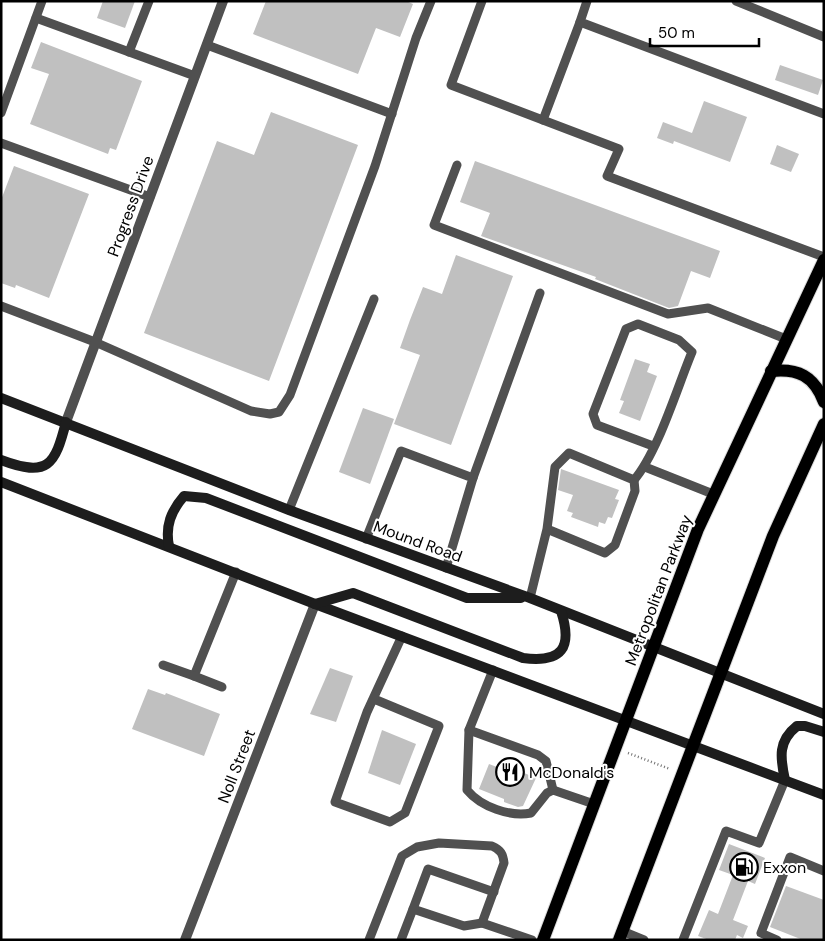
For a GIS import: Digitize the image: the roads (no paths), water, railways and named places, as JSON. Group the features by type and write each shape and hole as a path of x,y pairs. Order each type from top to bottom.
{"main road":[{"name":"Metropolitan Parkway","path":"543,940 653,646 713,494 823,263"},
{"path":"771,371 792,370 808,376 820,392 824,402"},
{"name":"Mound Road","path":"1,398 289,510 530,598 824,714"},
{"path":"1,460 16,466 38,468 48,465 59,449 66,422"},
{"path":"620,935 773,536 824,424"},
{"path":"1,482 315,604 824,795"},
{"path":"169,546 167,534 172,512 184,496 206,498 467,598 530,598"},
{"path":"315,604 353,593 523,658 542,660 556,657 566,642 566,628 561,611"},
{"path":"784,780 780,756 783,741 788,733 796,726 806,726 824,732"}],"street":[{"name":"Progress Drive","path":"66,422 223,1"},
{"name":"Noll Street","path":"185,940 315,604"}],"lane":[{"path":"1,113 42,1"},
{"path":"129,52 149,1"},
{"path":"1,306 96,342 251,411 270,414 279,412 290,394 375,166 416,38 431,1"},
{"path":"482,1 451,85 619,149 607,176 823,263"},
{"path":"543,120 586,1"},
{"path":"736,1 824,37"},
{"path":"36,18 195,76"},
{"path":"580,22 824,114"},
{"path":"207,45 392,114"},
{"path":"1,143 150,197"},
{"path":"457,165 434,225 668,314 708,308 786,339"},
{"path":"446,568 473,478 540,293"},
{"path":"289,510 374,299"},
{"path":"547,529 605,553 615,545 635,491 634,480 645,467 692,352 680,340 638,324 626,329 593,414 597,425 653,446"},
{"path":"366,539 401,452 473,478"},
{"path":"530,598 547,529 555,466 569,453 634,480"},
{"path":"645,467 713,494"},
{"path":"194,676 236,572"},
{"path":"374,699 439,726 405,813 390,822 335,802 374,699 402,636"},
{"path":"164,665 222,687"},
{"path":"493,670 469,730 467,790 476,801 518,816 532,813 547,793 553,790 594,804"},
{"path":"469,730 546,761 553,790"},
{"path":"683,940 726,830 759,843 784,780"},
{"path":"368,940 402,856 417,847 439,843 492,846 499,849 503,855 504,863 482,923"},
{"path":"777,940 761,933 790,857 824,870"},
{"path":"401,940 428,869 494,892"},
{"path":"413,909 464,926 482,923 532,940"},
{"path":"620,935 644,940"}],"place":[{"name":"McDonald's","path":"510,772"},
{"name":"Exxon","path":"744,867"}]}
